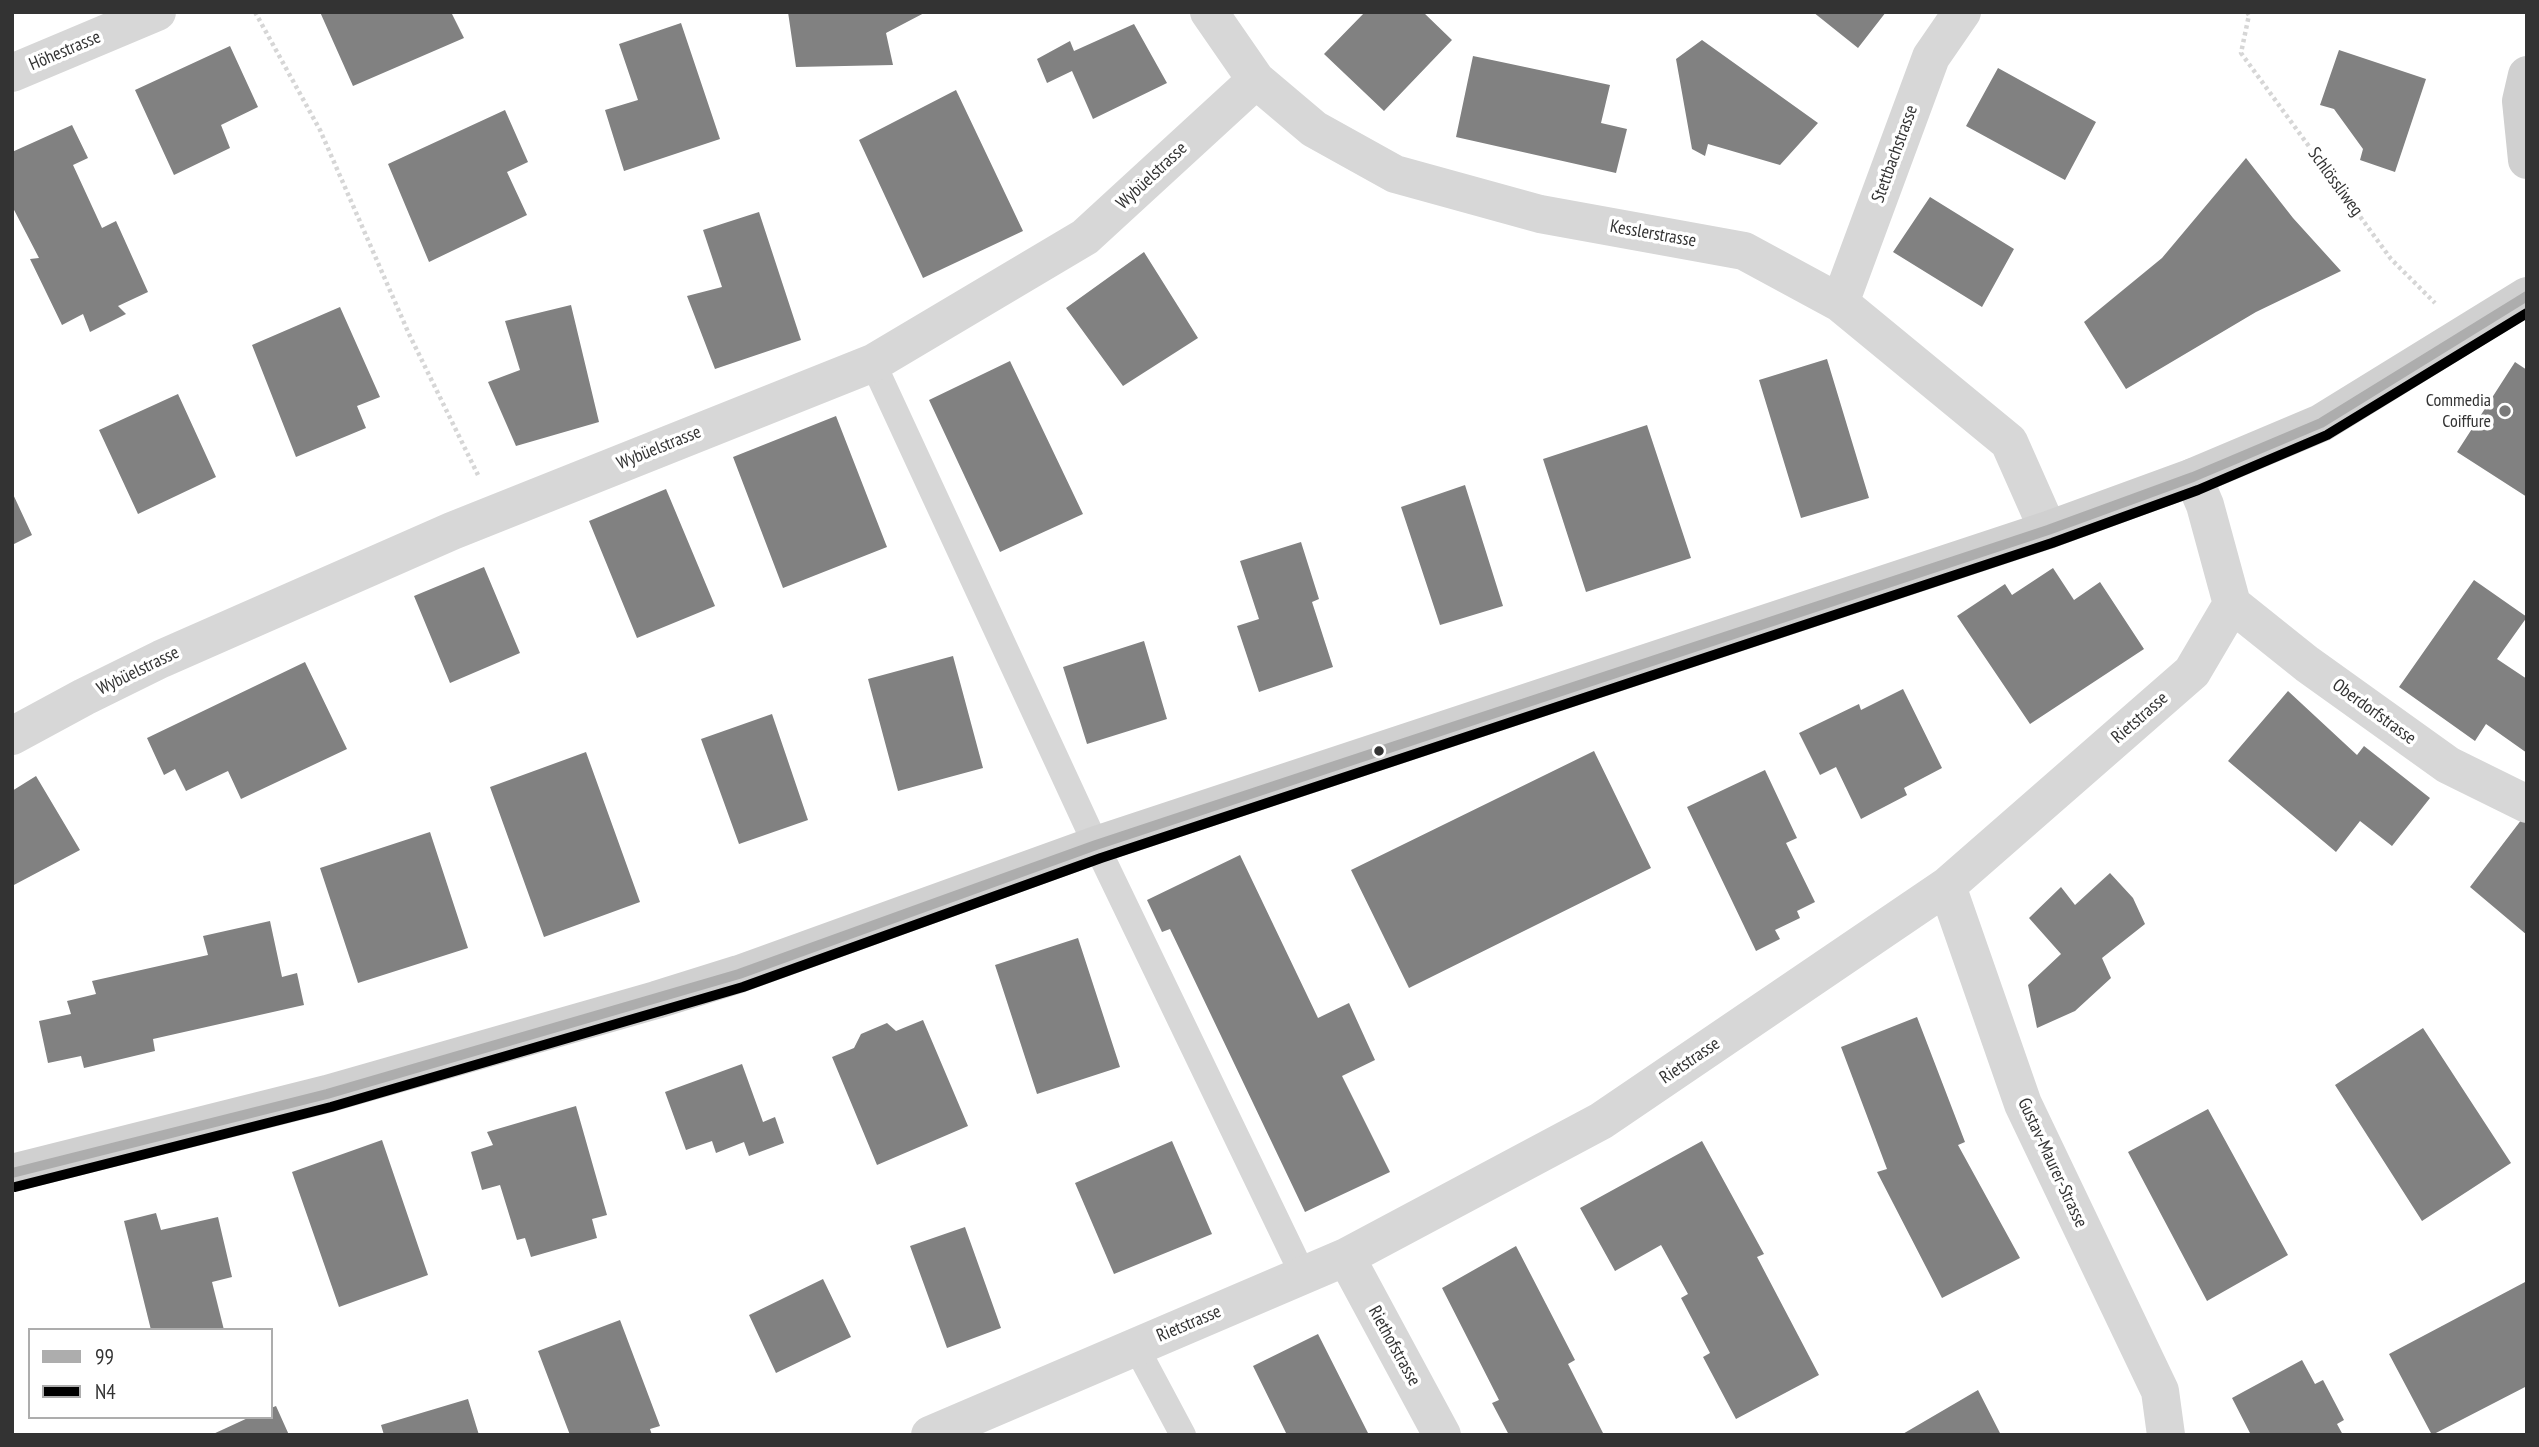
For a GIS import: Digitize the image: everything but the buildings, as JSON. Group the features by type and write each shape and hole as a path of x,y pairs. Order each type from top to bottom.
{"main road":[{"path":"2527,75 2521,102 2527,160"},
{"path":"12,1174 327,1094 739,974 1096,845 2048,530 2193,477 2321,422 2527,296"}],"street":[{"name":"Höhestrasse","path":"12,73 157,12"},
{"name":"Kesslerstrasse","path":"1209,12 1256,80 1314,129 1395,174 1540,214 1744,251 1840,303 2009,442 2048,530"},
{"name":"Stettbachstrasse","path":"1840,303 1931,57 1962,12"},
{"name":"Wybüelstrasse","path":"12,736 161,659 496,513 873,363 1085,237 1256,80"},
{"path":"2193,477 2205,505 2232,604"},
{"name":"Oberdorfstrasse","path":"2232,604 2307,664 2448,765 2527,804"},
{"name":"Rietstrasse","path":"930,1435 1304,1277 1601,1121 1947,887 2192,672 2232,604"},
{"name":"Gustav-Maurer-Strasse","path":"1947,887 2023,1104 2160,1391 2166,1435"},
{"name":"Riethofstrasse","path":"1346,1257 1442,1435"}],"lane":[{"path":"873,363 1096,845 1304,1277"},
{"path":"1136,1347 1183,1435"}],"path":[{"path":"255,12 320,130 409,334 496,513"},
{"name":"Schlössliweg","path":"2247,12 2249,15 2241,53 2391,259 2466,333"}],"transit line":[{"name":"99","path":"12,1173 327,1094 739,974 1096,845 2048,530 2193,477 2321,423 2527,296"},
{"name":"N4","path":"15,1187 331,1107 743,987 1101,858 2052,543 2198,490 2327,435 2527,313"}],"place":[{"name":"Commedia Coiffure","path":"2505,411"}]}
